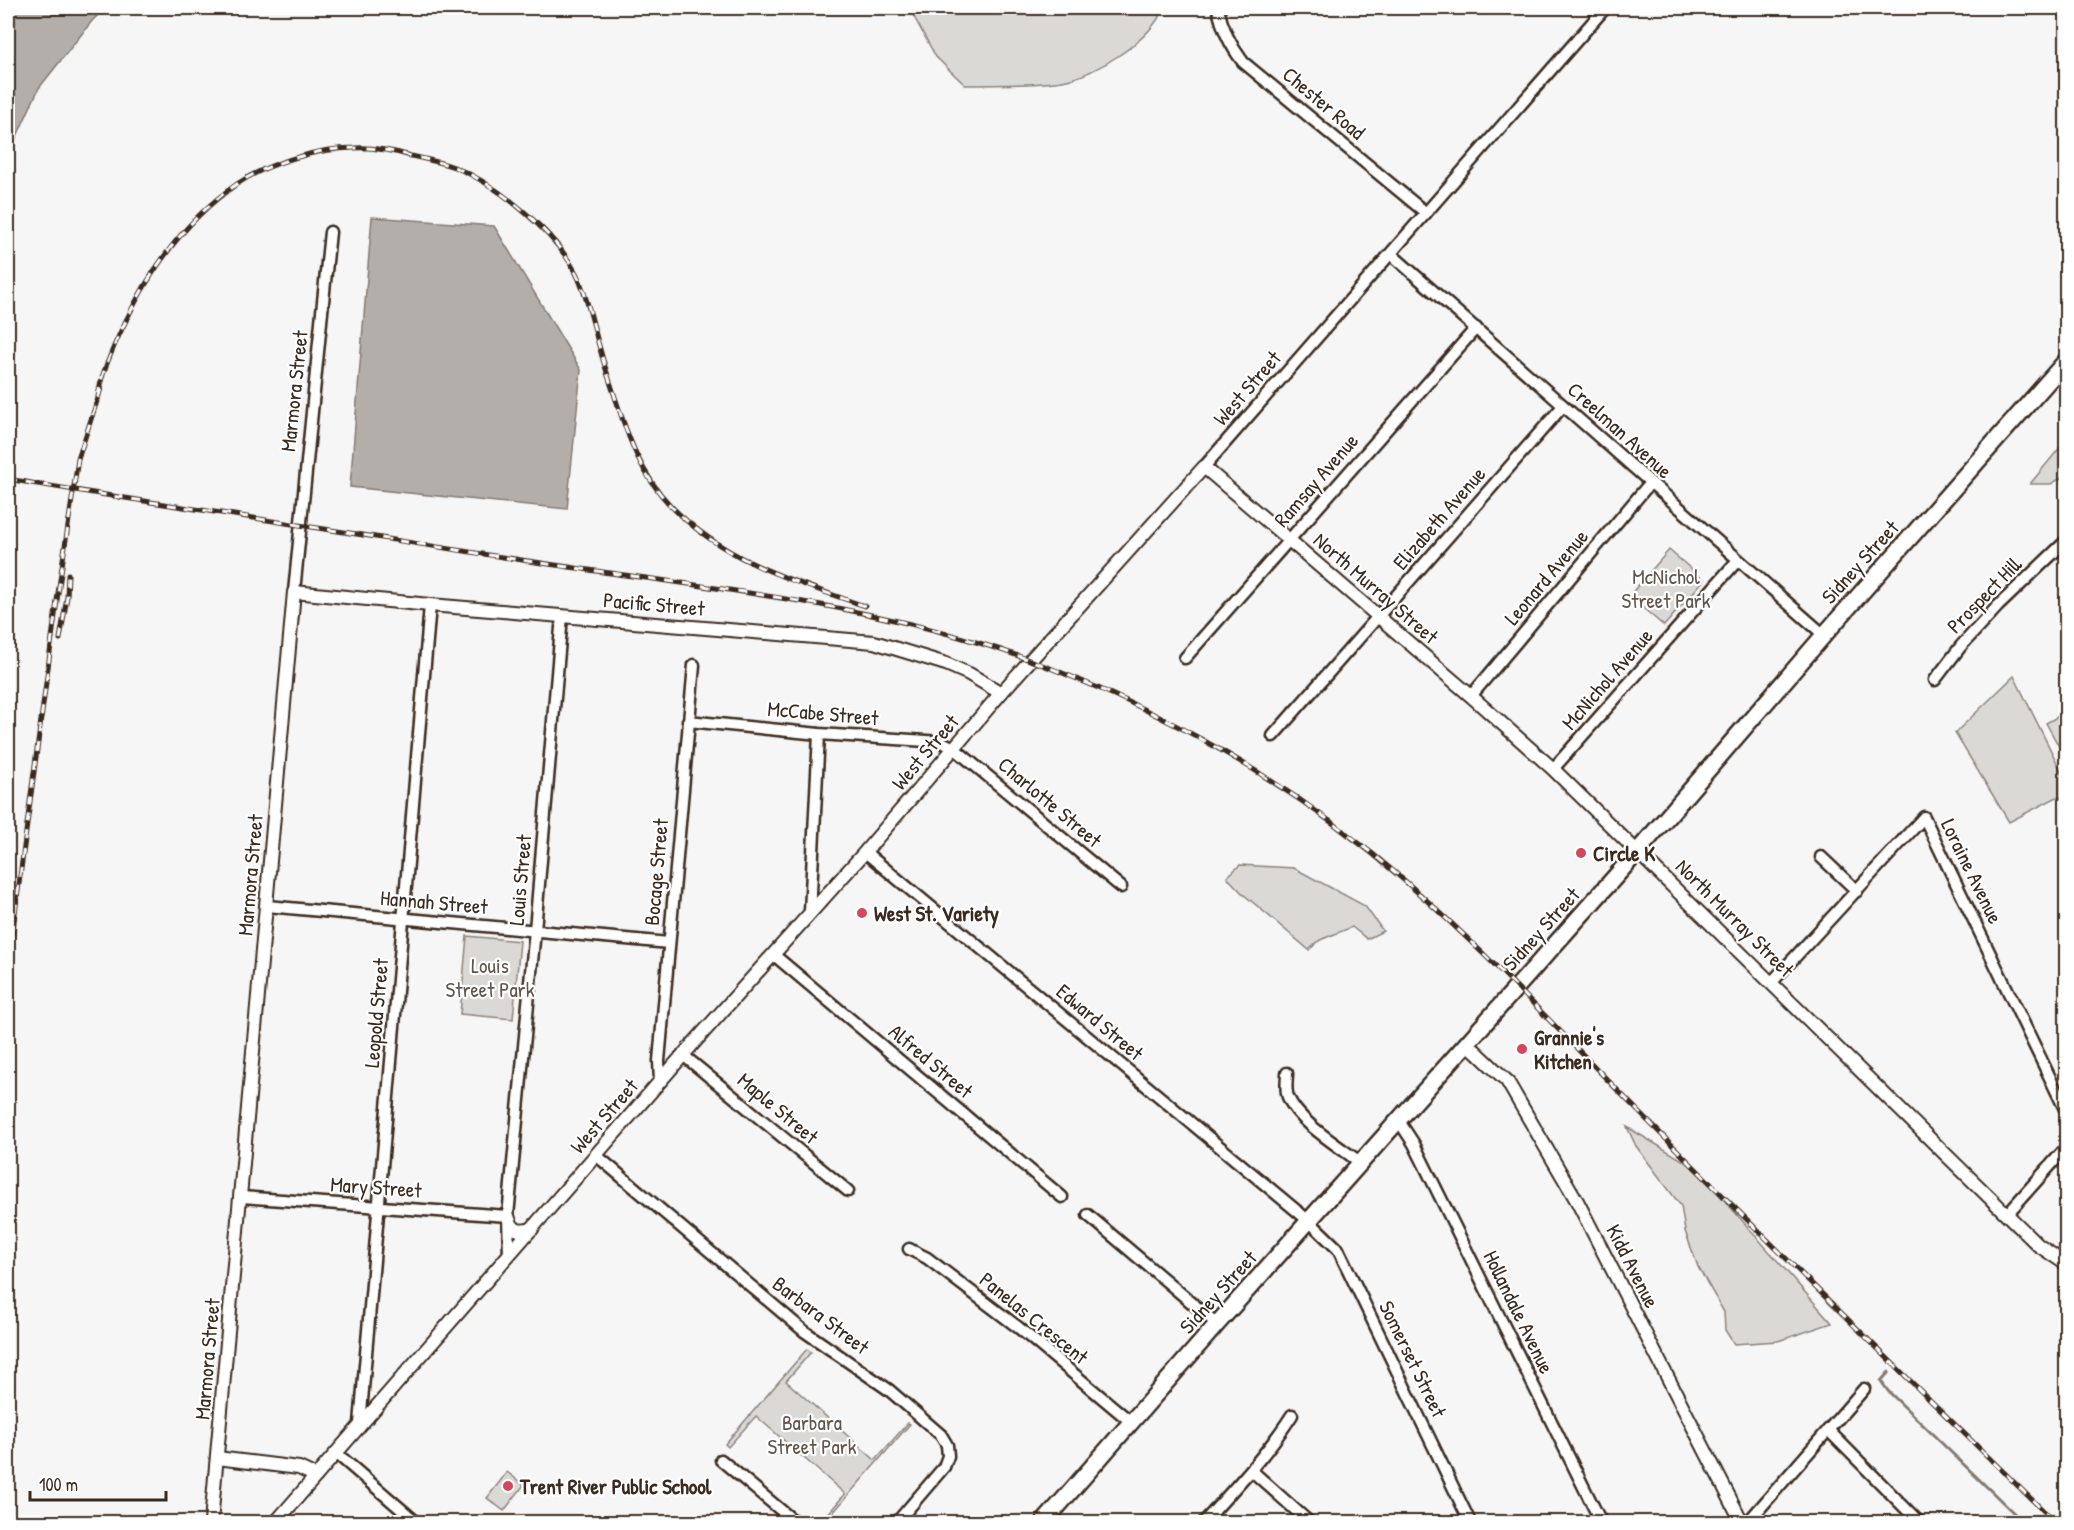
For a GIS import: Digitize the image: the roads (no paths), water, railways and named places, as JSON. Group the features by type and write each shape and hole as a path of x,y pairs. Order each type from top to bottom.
{"main road":[{"name":"Sidney Street","path":"1044,1522 1217,1324 1639,851 1824,635 2067,362"}],"street":[{"name":"Chester Road","path":"1218,8 1230,45 1243,62 1426,213"},
{"name":"West Street","path":"276,1522 683,1055 865,852 1001,693 1204,467 1605,8"},
{"name":"Marmora Street","path":"211,1522 294,591 330,232"},
{"name":"Creelman Avenue","path":"1391,254 1824,635"},
{"name":"Ramsay Avenue","path":"1185,658 1476,328"},
{"name":"Elizabeth Avenue","path":"1273,736 1563,405"},
{"name":"North Murray Street","path":"1204,467 1379,616 1553,769 2038,1245 2067,1264"},
{"name":"Leonard Avenue","path":"1471,696 1650,483"},
{"name":"Prospect Hill","path":"1935,680 1961,646 1998,606 2067,541"},
{"name":"McNichol Avenue","path":"1553,769 1738,560"},
{"name":"Pacific Street","path":"294,591 430,606 874,642 946,664 969,674 1001,693"},
{"name":"Leopold Street","path":"360,1424 430,606"},
{"name":"Louis Street","path":"509,1256 508,1216 562,616"},
{"name":"Bocage Street","path":"660,1082 659,1061 694,665"},
{"name":"McCabe Street","path":"688,721 819,734 942,742 954,748"},
{"path":"810,912 819,734"},
{"name":"Charlotte Street","path":"954,748 1121,887"},
{"name":"Loraine Avenue","path":"1772,982 1924,817 2067,1111"},
{"name":"Edward Street","path":"865,852 1309,1221"},
{"path":"1821,857 1857,891"},
{"name":"Hannah Street","path":"267,906 669,943"},
{"name":"Alfred Street","path":"774,955 1062,1197"},
{"name":"Kidd Avenue","path":"1467,1043 1500,1072 1507,1082 1577,1201 1742,1522"},
{"name":"Maple Street","path":"683,1055 848,1191"},
{"path":"1287,1073 1287,1095 1296,1109 1314,1127 1361,1163"},
{"name":"Hollandale Avenue","path":"1398,1121 1414,1144 1601,1522"},
{"path":"2007,1214 2067,1148"},
{"name":"Barbara Street","path":"596,1155 804,1330 889,1390 941,1435 947,1445 948,1456 944,1467 897,1522"},
{"name":"Mary Street","path":"241,1197 508,1216"},
{"path":"1088,1215 1217,1324"},
{"path":"508,1216 515,1230 522,1232 532,1229"},
{"name":"Somerset Street","path":"1309,1221 1338,1249 1470,1522"},
{"name":"Panelas Crescent","path":"909,1249 927,1258 1010,1321 1131,1422"},
{"path":"1748,1522 1864,1389"},
{"path":"1204,1522 1251,1470 1292,1415"},
{"path":"1828,1430 1919,1522"},
{"path":"336,1453 416,1521"},
{"path":"217,1458 299,1468 316,1476"},
{"path":"721,1460 795,1522"},
{"path":"1251,1470 1309,1522"}],"waterway":[{"path":"1889,1372 1881,1381 1888,1391 2023,1522"}],"railway":[{"path":"98,397 102,376 115,344 151,276 181,235 217,199 237,184 278,163 310,154 341,149 383,150 438,162 471,175 506,197 540,226 566,257 584,291 605,367 631,441 651,482 671,506 714,541 762,568 865,606"},
{"path":"8,966 78,459 101,389"},
{"path":"8,479 515,559 754,594 863,613 971,640 1024,658 1075,678 1176,725 1225,752 1318,812 1438,910 1753,1226 2055,1522"},
{"path":"60,639 67,597 68,574"}],"place":[{"name":"Circle K","path":"1581,853"},
{"name":"West St. Variety","path":"862,913"},
{"name":"Grannie's Kitchen","path":"1522,1049"},
{"name":"Trent River Public School","path":"508,1486"}],"park label":[{"name":"McNichol Street Park","path":"1666,588"},
{"name":"Louis Street Park","path":"490,977"},
{"name":"Barbara Street Park","path":"812,1434"}]}
